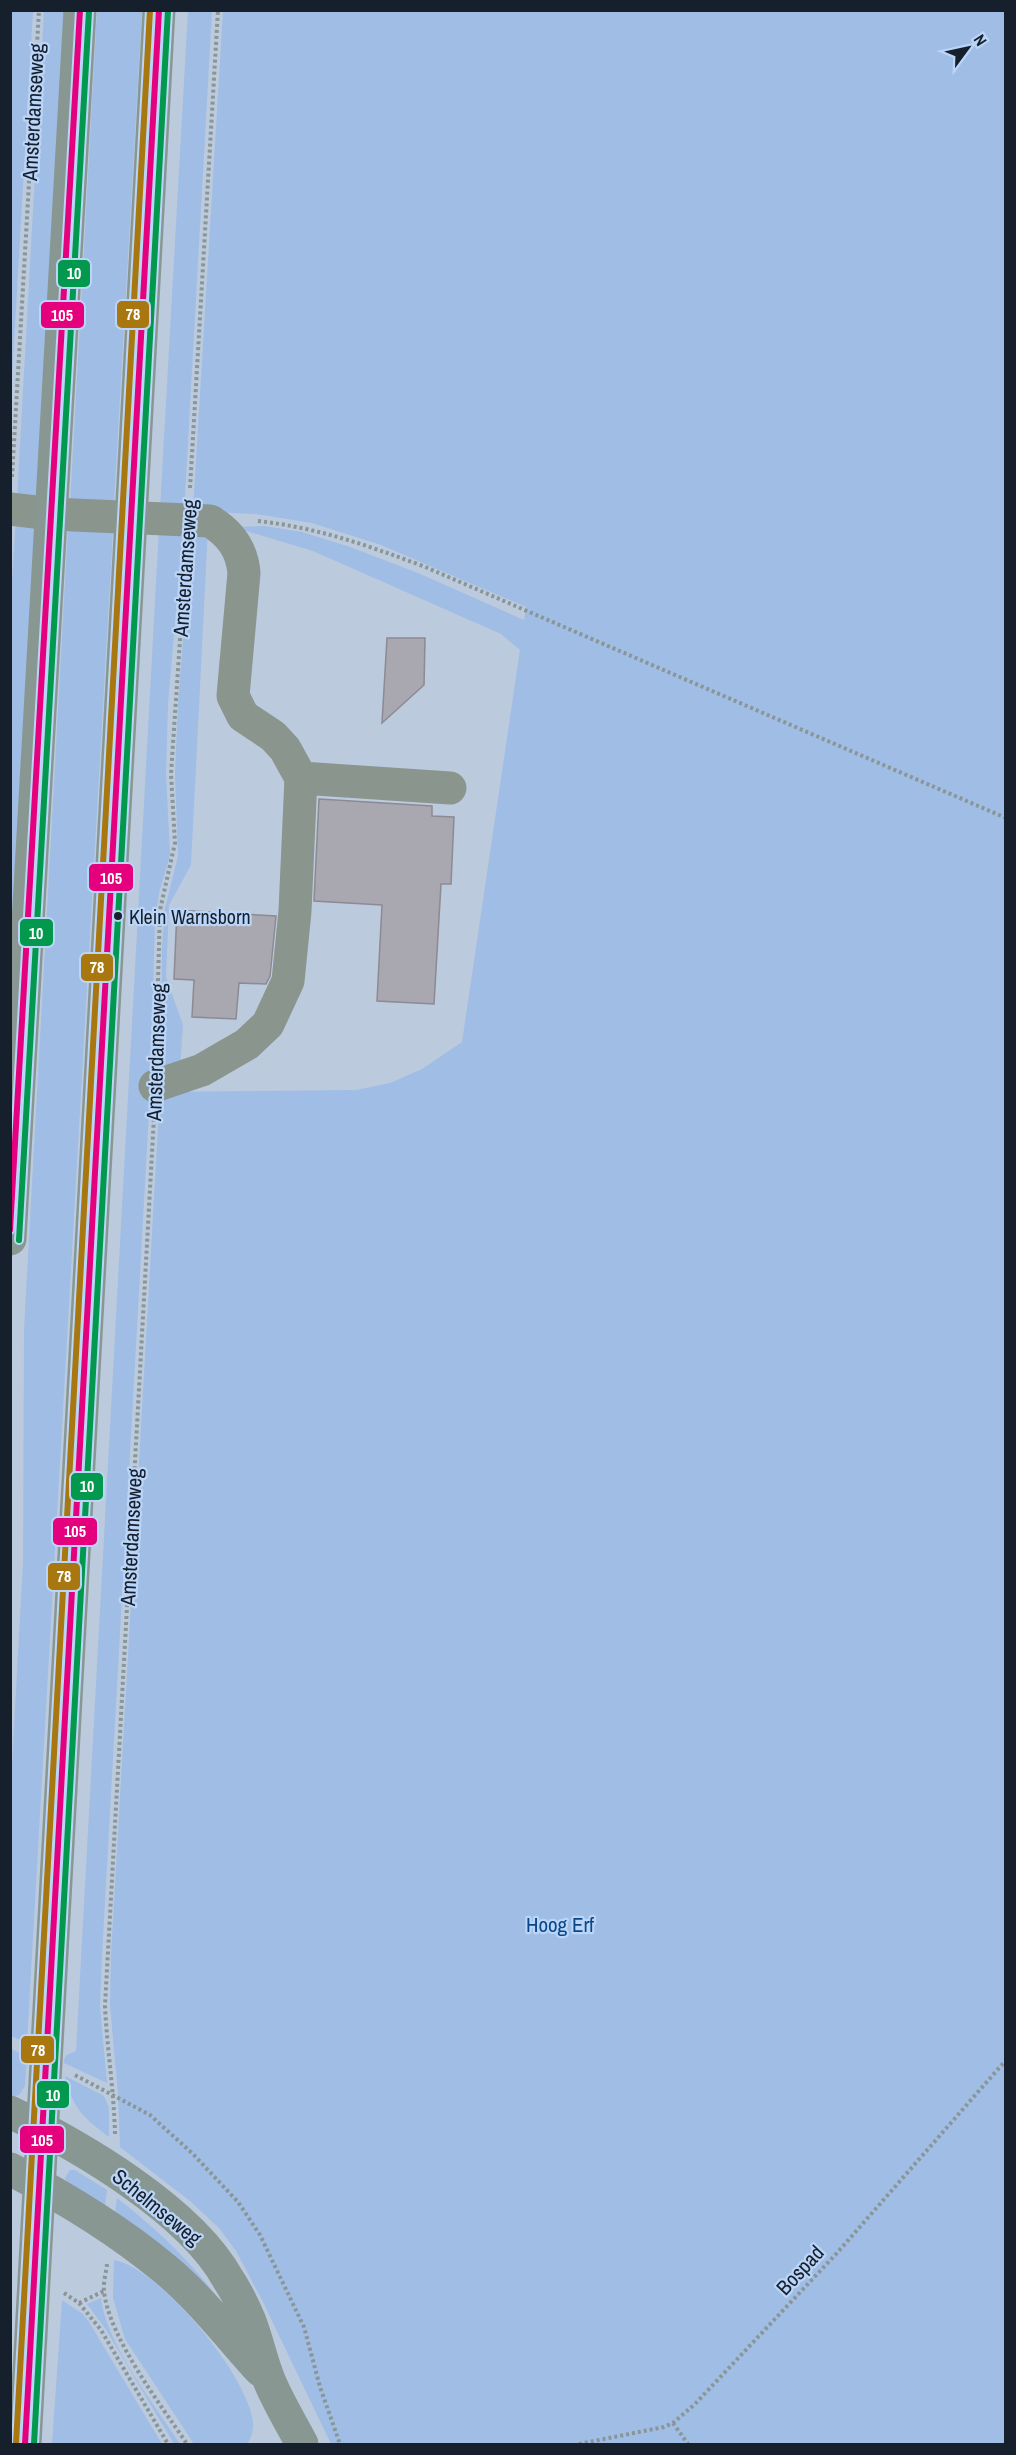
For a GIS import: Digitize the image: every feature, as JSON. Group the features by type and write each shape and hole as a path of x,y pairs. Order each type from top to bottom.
{"main road":[{"name":"Amsterdamseweg","path":"10,1239 80,10"},
{"path":"25,2445 35,2274 24,2176 42,2127 159,10"},
{"name":"Schelmseweg","path":"10,2112 42,2127 111,2169 172,2215 203,2242 227,2277 249,2319 269,2380 302,2445"},
{"name":"Schelmseweg","path":"24,2176 109,2228 165,2269 269,2380"}],"lane":[{"path":"11,496 52,514 199,521 222,528 234,540 250,574 233,696 243,716 273,736 285,749 301,778 295,911 288,981 268,1024 247,1044 202,1070 155,1086"},
{"path":"301,778 450,788"}],"path":[{"name":"Amsterdamseweg","path":"11,496 39,10"},
{"name":"Amsterdamseweg","path":"114,2094 107,2045 105,2006 155,1086 160,918 175,843 171,774 199,521 218,10"},
{"path":"199,521 259,520 309,528 354,541 423,566 1005,818"},
{"path":"139,917 160,918"},
{"name":"Bospad","path":"579,2445 673,2423 709,2390 829,2261 1005,2060"},
{"path":"35,2274 79,2303 100,2330 168,2445"},
{"path":"79,2303 104,2291 111,2318 121,2342 187,2445"},
{"path":"673,2423 688,2445"}],"green space":[{"path":"12,11 33,11 11,395 10,45"},
{"path":"44,11 65,11 37,500 17,500"},
{"path":"97,11 142,11 114,503 70,504"},
{"path":"188,11 212,11 184,514 160,509"},
{"name":"Hoog Erf","path":"223,11 1005,11 1005,2444 331,2444 236,2251 219,2228 190,2201 120,2147 118,2093 110,2006 111,1955 160,1092 356,1090 390,1083 422,1069 462,1042 520,650 501,634 313,551 233,527 264,526 302,532 350,547 418,573 524,620 526,607 381,545 312,523 256,514 193,511"},
{"path":"16,519 36,521 11,974 10,610"},
{"path":"68,527 113,530 27,2043 11,2036 10,1800 23,1563 24,1330"},
{"path":"192,527 208,528 191,865 169,905 166,977 183,1025 180,1068 161,1076 162,948 165,908 178,856 175,774 178,704"},
{"path":"159,528 183,529 168,704 166,774 170,855 159,893 155,921 150,1094 102,1956 100,2007 107,2083 64,2063 64,2060 66,2056 76,2051"},
{"path":"11,2049 27,2056 25,2086 19,2095 11,2097"},
{"path":"65,2076 104,2096 109,2108 109,2137 80,2111 71,2096"},
{"path":"70,2170 75,2170 107,2190 105,2206 67,2183 65,2178"},
{"path":"117,2198 179,2253 231,2317 115,2212"},
{"path":"114,2260 133,2267 155,2282 199,2327 219,2353 248,2402 253,2425 247,2444 194,2444 125,2339 113,2298"},
{"path":"101,2298 112,2335 122,2354 180,2444 174,2444 105,2328 87,2304"},
{"path":"62,2300 83,2314 89,2322 162,2444 52,2444"}],"building":[{"path":"387,638 425,638 424,685 382,723"},
{"path":"319,799 432,806 432,816 454,817 451,884 441,884 434,1004 377,1001 382,905 314,901"},
{"path":"177,910 276,916 270,976 266,984 239,983 236,1019 192,1017 194,980 174,979"}],"transit line":[{"name":"105","path":"10,1230 80,10"},
{"name":"78","path":"16,2444 150,10"},
{"name":"105","path":"25,2444 159,10"},
{"name":"10","path":"34,2444 168,10"},
{"name":"10","path":"19,1240 89,11"}],"place":[{"name":"Klein Warnsborn","path":"118,916"}]}
